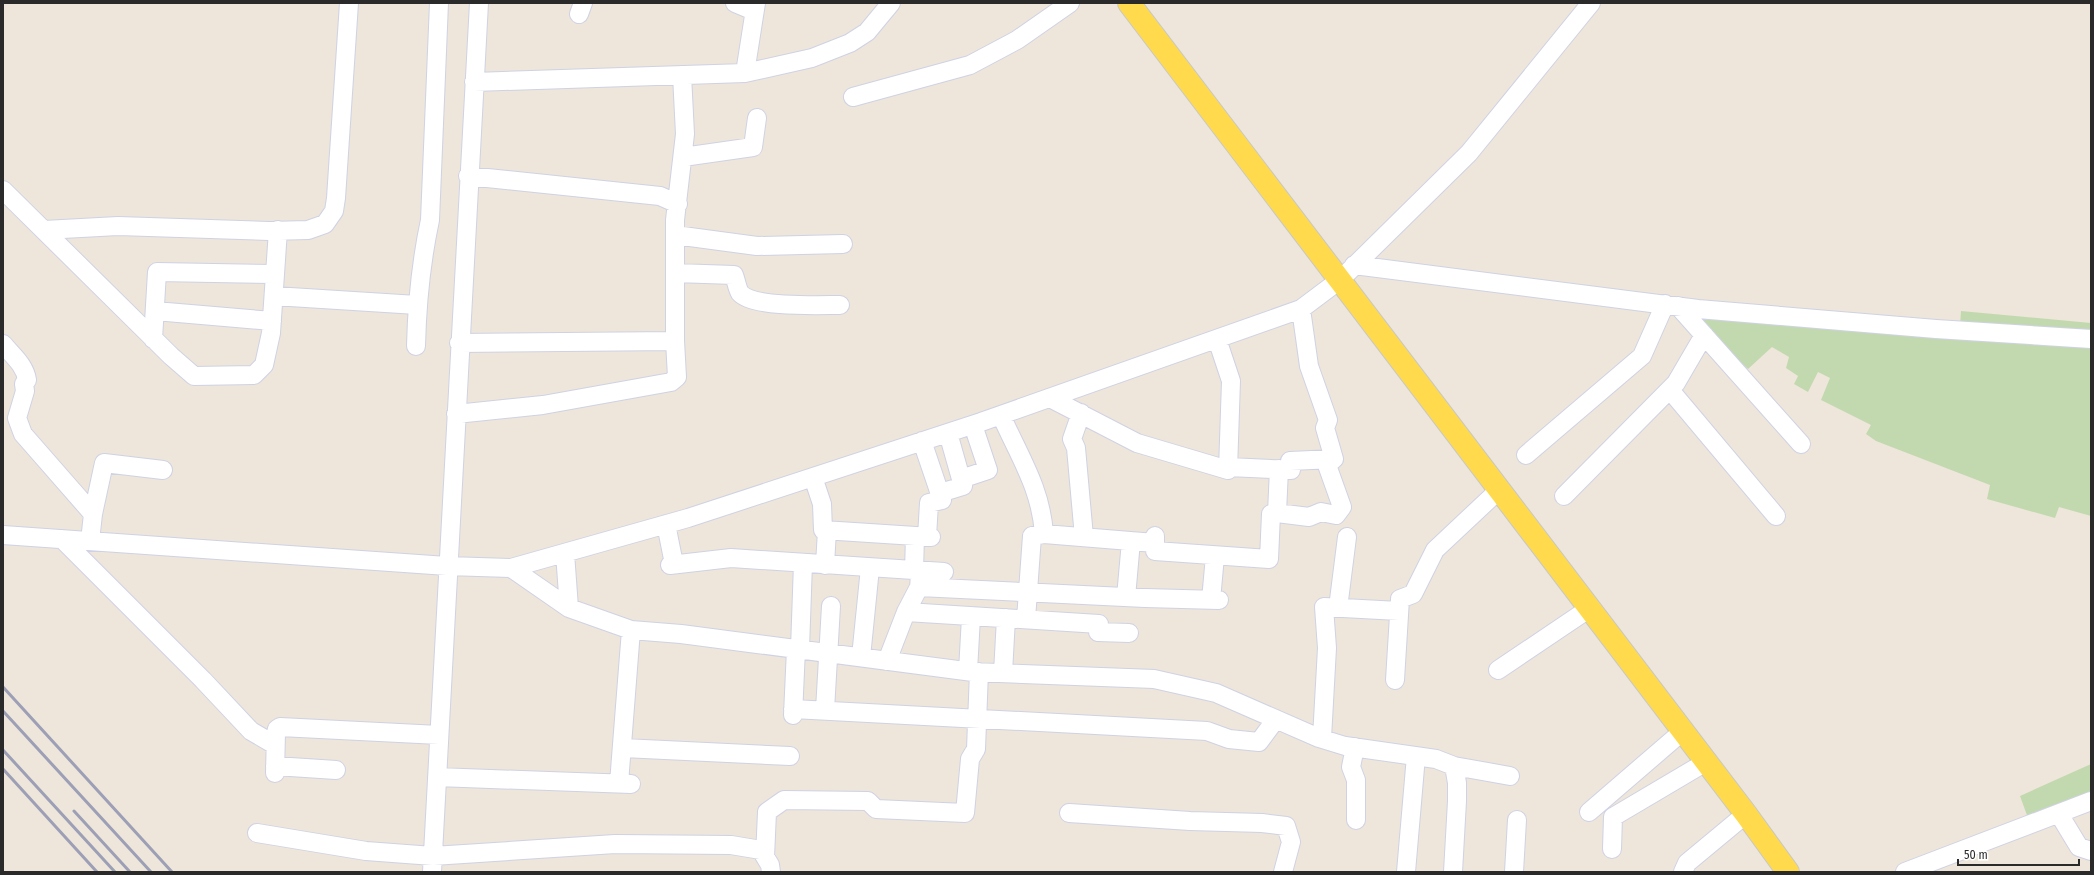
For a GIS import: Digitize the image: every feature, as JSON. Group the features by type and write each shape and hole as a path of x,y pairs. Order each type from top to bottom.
{"main road":[{"path":"1129,3 1347,272 1500,489 1684,731 1788,872"}],"street":[{"path":"44,230 96,226 308,230 325,224 334,211 349,3"},
{"path":"416,346 417,305 430,220 439,3"},
{"path":"432,864 468,176 479,3"},
{"path":"736,3 755,7 745,72"},
{"path":"474,82 745,72 812,58 850,43 867,32 891,3"},
{"path":"853,97 970,65 1017,40 1070,3"},
{"path":"3,535 447,566 511,568 666,524 973,425 1302,309 1347,272 1469,153 1591,3"},
{"path":"456,414 543,405 671,382 677,377 675,341 675,220 685,134 682,75"},
{"path":"683,156 753,147 757,118"},
{"path":"468,176 660,196 678,204"},
{"path":"3,190 153,339 194,376 254,375 264,365 267,356 272,321 278,230"},
{"path":"675,235 757,246 843,244"},
{"path":"153,339 157,272 275,274"},
{"path":"675,272 734,275 740,292 750,300 789,304 840,305"},
{"path":"1347,272 1672,305 1936,329 2091,339"},
{"path":"274,296 417,305"},
{"path":"1672,305 1704,334 1801,444"},
{"path":"1526,454 1642,356 1672,305"},
{"path":"1302,309 1308,366 1328,420 1325,428 1334,459"},
{"path":"155,311 272,321"},
{"path":"1564,496 1676,384 1704,334"},
{"path":"1217,339 1231,381 1228,468"},
{"path":"460,343 675,341"},
{"path":"3,344 21,365 26,375 27,380 24,384 25,391 17,418 23,434 93,514"},
{"path":"1670,390 1776,516"},
{"path":"1050,398 1137,443 1228,470 1228,468 1291,470 1290,461 1334,459"},
{"path":"1081,413 1072,440 1076,448 1084,537"},
{"path":"1001,415 1027,468 1034,487 1042,514 1044,534"},
{"path":"961,479 988,470 973,425"},
{"path":"940,493 963,486 948,433"},
{"path":"887,661 918,576 929,504 942,500 922,442"},
{"path":"1026,619 1032,536 1044,534 1131,541 1155,540 1155,551 1269,559 1271,514 1278,513 1309,517 1321,512 1336,515 1342,507 1327,465 1334,459"},
{"path":"90,541 93,514 104,463 163,470"},
{"path":"1278,513 1279,469"},
{"path":"813,477 822,504 823,530 924,537"},
{"path":"1396,680 1400,599 1412,594 1434,550 1500,489"},
{"path":"666,524 672,565 731,558 803,563 870,568 1028,591 1126,597 1215,600 1215,556"},
{"path":"825,565 827,530"},
{"path":"1338,608 1346,537"},
{"path":"62,539 203,680 251,731 276,745"},
{"path":"1126,597 1131,541"},
{"path":"565,553 569,608"},
{"path":"803,563 793,712 825,710 1207,732 1229,739 1260,742 1276,719"},
{"path":"511,568 569,608 631,630 681,634 974,672 1154,679 1216,693 1322,738 1355,747 1436,759 1454,766 1510,776"},
{"path":"861,657 870,568"},
{"path":"918,576 944,572"},
{"path":"1064,621 1066,593"},
{"path":"825,710 831,606"},
{"path":"1322,738 1327,648 1324,607 1399,611"},
{"path":"1498,670 1590,608"},
{"path":"906,612 1099,624 1098,632 1129,633"},
{"path":"768,864 767,812 784,800 868,801 876,809 965,813 970,759 976,749 978,718 971,617"},
{"path":"1004,673 1006,618"},
{"path":"437,777 625,784 623,748 631,630"},
{"path":"336,770 275,769 277,729 280,727 439,735"},
{"path":"1589,812 1684,731"},
{"path":"1355,747 1351,767 1356,780 1356,820"},
{"path":"623,748 790,756"},
{"path":"1403,871 1416,756"},
{"path":"1612,849 1614,817 1706,762"},
{"path":"1453,872 1457,801 1457,783 1454,766"},
{"path":"1905,872 2091,801"},
{"path":"1069,813 1190,821 1262,822 1286,826 1291,842 1283,872"},
{"path":"1683,872 1687,863 1746,814"},
{"path":"2058,814 2079,847 2091,852"},
{"path":"1514,872 1517,820"},
{"path":"257,833 366,851 432,864 615,844 732,845 761,850 768,864"}],"green space":[{"path":"1704,303 1960,326 1961,311 2091,323 2091,516 2059,507 2055,518 1987,499 1990,485 1876,441 1866,434 1871,425 1821,400 1830,378 1818,372 1808,392 1794,384 1798,376 1786,368 1789,357 1772,347 1748,369 1703,328"},
{"path":"2091,764 2091,792 2028,818 2020,796"}],"railway":[{"path":"3,687 172,872"},
{"path":"3,711 151,872"},
{"path":"3,750 115,872"},
{"path":"3,769 97,872"},
{"path":"74,811 130,872"}]}
